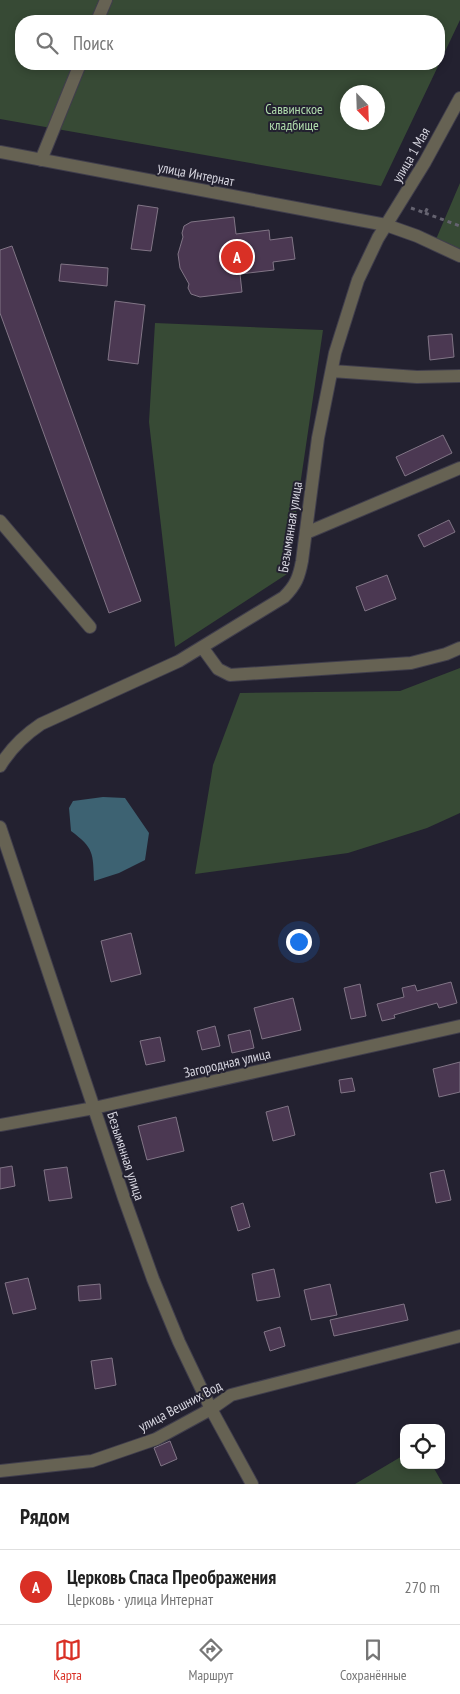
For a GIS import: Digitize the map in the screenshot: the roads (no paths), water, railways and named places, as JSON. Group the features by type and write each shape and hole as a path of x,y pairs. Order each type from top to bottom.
{"street":[{"path":"100,15 106,0"},
{"path":"41,160 78,70"},
{"name":"улица 1 Мая","path":"386,225 425,162 460,98"},
{"name":"улица Интернат","path":"0,152 386,225 417,236 460,256"},
{"name":"Безымянная улица","path":"0,766 19,740 41,724 179,661 284,597 293,588 299,577 318,438 336,353 358,280 386,225"},
{"path":"332,371 459,379"},
{"path":"306,533 460,468"},
{"path":"0,521 90,627"},
{"path":"202,647 218,669 230,675 411,663 446,654 460,648"},
{"name":"Безымянная улица","path":"0,826 153,1279 179,1342 211,1409 252,1484"},
{"name":"Загородная улица","path":"0,1125 94,1108 460,1026"},
{"name":"улица Вешних Вод","path":"0,1471 92,1461 156,1439 211,1409 231,1395 460,1336"}],"water":[{"path":"103,797 125,798 149,833 145,860 119,873 94,881 91,852 84,842 71,831 69,808 73,801"}],"place":[{"name":"Церковь Спаса Преображения","path":"237,257"}],"park label":[{"name":"Саввинское кладбище","path":"294,118"}]}
